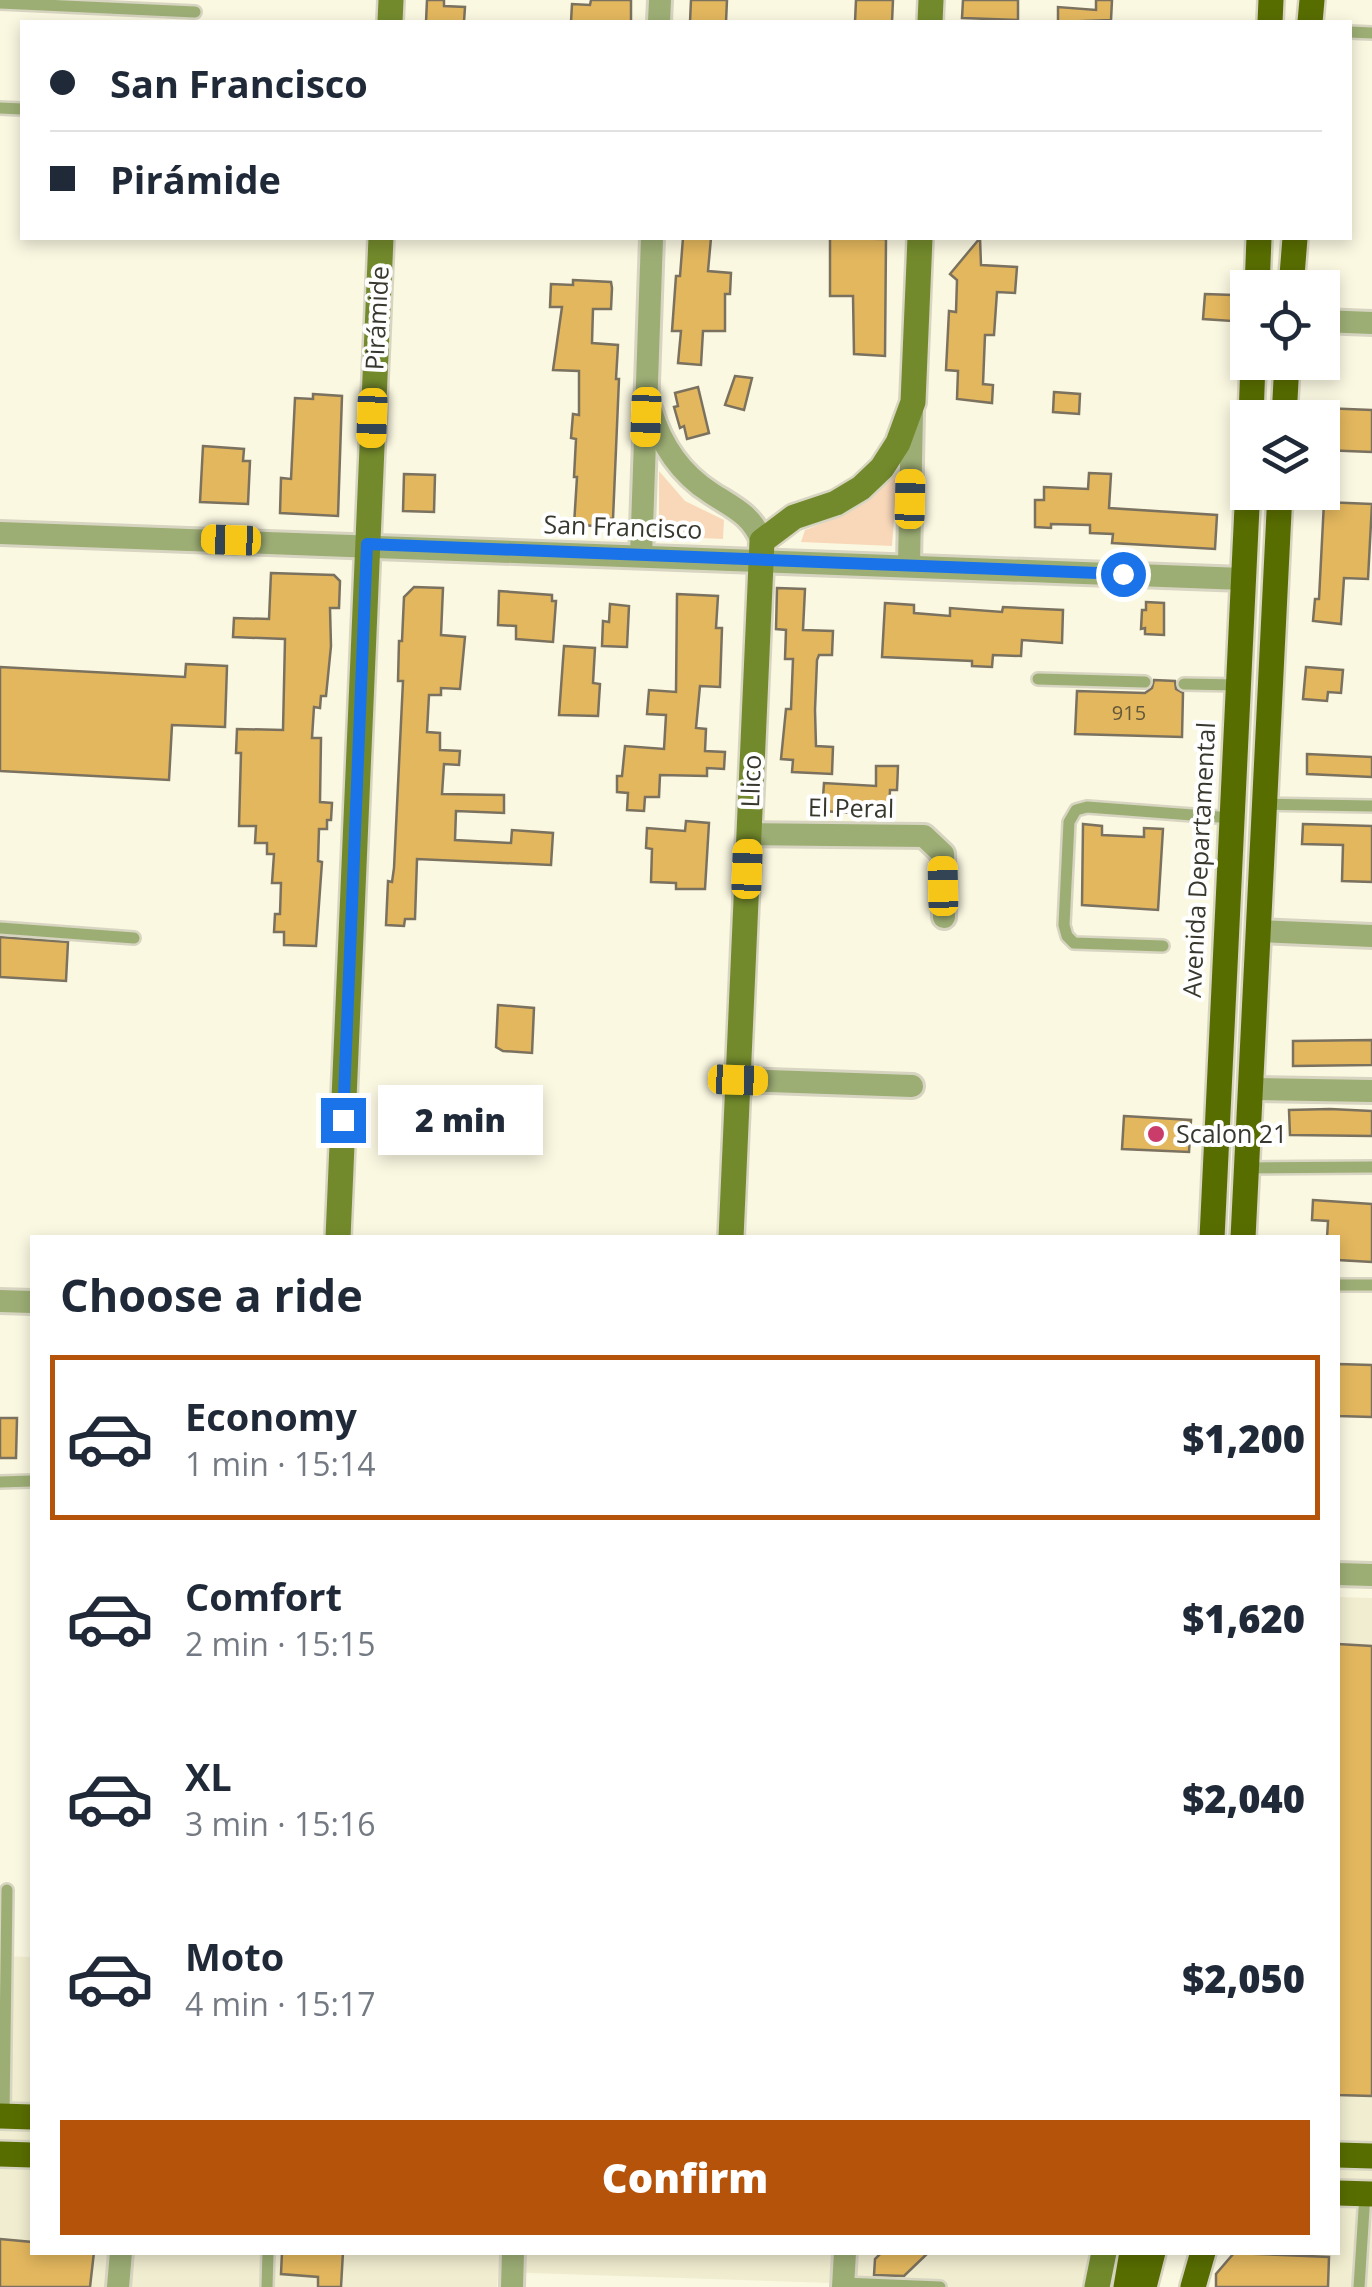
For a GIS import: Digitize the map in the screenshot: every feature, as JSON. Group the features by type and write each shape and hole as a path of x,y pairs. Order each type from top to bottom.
{"main road":[{"path":"1258,270 1259,240"},
{"path":"1293,270 1295,240"},
{"name":"Avenida Departamental","path":"1212,1235 1247,510"},
{"path":"1243,1235 1279,510"},
{"path":"2,2116 30,2117"},
{"path":"0,2154 30,2155"},
{"path":"1340,2155 1372,2156"},
{"path":"1340,2193 1368,2194"},
{"path":"1126,2287 1131,2255"},
{"path":"1144,2287 1152,2255"},
{"path":"1193,2287 1203,2255"}],"street":[{"name":"Pirámide","path":"338,1235 380,240"},
{"path":"641,556 652,240"},
{"path":"909,564 920,240"},
{"path":"1340,322 1372,323"},
{"path":"647,389 658,430 671,455 701,486 743,511 755,524 761,550"},
{"path":"761,550 794,516 836,503 872,478 898,444 912,402"},
{"name":"San Francisco","path":"0,533 641,556 761,550 909,564 1243,578"},
{"name":"Llico","path":"731,1235 761,550"},
{"name":"El Peral","path":"748,834 924,836 942,854 944,917"},
{"path":"1258,932 1372,936"},
{"path":"738,1080 912,1086"},
{"path":"1252,1089 1372,1092"},
{"path":"0,1301 30,1302"},
{"path":"1340,1574 1372,1575"},
{"path":"118,2287 121,2255"},
{"path":"512,2287 513,2255"},
{"path":"843,2285 845,2255"},
{"path":"1096,2287 1103,2255"}],"lane":[{"path":"0,3 195,12"},
{"path":"1038,678 1145,682"},
{"path":"1184,684 1238,685"},
{"path":"1264,804 1372,806"},
{"path":"1162,946 1074,943 1067,936 1064,925 1069,822 1076,810 1087,806 1232,818"},
{"path":"0,928 134,938"},
{"path":"1247,1168 1372,1166"},
{"path":"1340,1285 1372,1284"},
{"path":"0,1482 30,1481"},
{"path":"2,2116 7,1890"},
{"path":"1358,2287 1368,2194"},
{"path":"268,2255 268,2287"},
{"path":"843,2285 940,2287"}],"shaded area":[{"path":"898,468 892,546 801,542 805,530 856,507"},
{"path":"659,471 685,501 724,520 723,539 659,536"},
{"path":"1340,1597 1372,1598 1372,2287 1216,2287 1216,2274 1232,2255 1340,2255"},
{"path":"0,1956 30,1957 30,2255 1088,2255 1084,2287 952,2287 499,2272 497,2287 0,2287"}],"building":[{"path":"427,0 444,0 444,6 465,7 464,20 426,20"},
{"path":"591,0 631,0 631,20 571,20 572,4 590,5"},
{"path":"691,0 727,0 726,20 690,20"},
{"path":"856,0 893,0 892,20 855,20"},
{"path":"963,0 1018,0 1018,20 962,18"},
{"path":"1096,0 1112,0 1111,20 1058,20 1058,7 1096,10"},
{"path":"683,240 711,240 708,271 731,273 730,294 725,294 725,331 703,331 701,365 678,363 681,331 672,331 676,276 680,276"},
{"path":"830,240 886,240 885,356 854,354 853,296 830,296"},
{"path":"978,240 981,265 1017,267 1015,293 997,292 994,335 985,335 983,384 993,385 992,403 957,399 958,371 946,370 949,311 956,312 957,280 950,274"},
{"path":"573,280 611,282 612,288 611,309 593,309 592,343 618,345 619,379 613,519 600,518 599,526 574,525 576,439 571,438 573,414 579,415 579,371 553,370 562,307 550,307 551,284 573,285"},
{"path":"1205,294 1230,295 1230,321 1203,319"},
{"path":"735,376 752,378 744,410 725,405"},
{"path":"698,387 709,433 687,439 674,407 678,406 675,393"},
{"path":"1054,392 1080,394 1079,414 1053,412"},
{"path":"313,394 342,396 338,516 280,513 281,478 291,479 295,398 313,399"},
{"path":"1340,409 1372,410 1372,452 1340,451"},
{"path":"203,446 244,449 243,461 250,461 248,504 200,502"},
{"path":"1089,473 1111,474 1109,508 1217,515 1215,549 1112,543 1113,534 1090,533 1090,525 1035,527 1035,500 1044,500 1044,487 1088,489"},
{"path":"404,474 435,475 434,512 403,511"},
{"path":"1340,503 1372,504 1368,579 1344,578 1341,624 1313,621 1315,599 1319,599 1324,510 1340,510"},
{"path":"271,573 334,575 340,581 339,608 330,608 326,696 321,696 320,708 314,707 312,738 321,738 320,802 332,803 327,829 319,829 318,861 322,862 316,946 284,945 284,932 274,932 275,914 280,914 281,883 272,883 274,854 267,854 267,843 255,843 256,826 239,826 241,753 236,753 237,729 283,730 285,639 233,637 234,618 269,619"},
{"path":"414,587 443,588 441,635 465,637 460,689 441,688 441,695 429,695 427,732 440,733 440,750 460,751 459,765 444,764 442,794 504,795 504,813 456,811 455,840 511,843 512,830 553,833 551,865 417,859 415,919 405,919 404,926 386,925 388,881 392,882 394,868 403,681 398,681 399,641 404,597"},
{"path":"777,588 805,589 803,630 833,631 832,655 819,655 817,660 815,710 816,746 833,747 832,774 792,772 793,760 781,759 786,709 791,709 793,659 785,659 786,630 776,629"},
{"path":"499,591 552,595 552,601 556,601 553,642 516,639 516,626 498,625"},
{"path":"677,594 718,596 716,628 722,628 720,687 700,686 696,728 706,729 705,751 725,752 724,769 707,768 707,776 660,775 659,797 645,797 644,811 627,810 628,793 617,792 625,746 664,749 666,715 647,714 649,690 676,692"},
{"path":"1146,602 1164,603 1164,635 1145,634 1145,628 1141,629"},
{"path":"885,603 914,605 914,613 950,616 950,608 1002,612 1003,607 1063,610 1062,643 1022,640 1021,656 993,655 992,667 972,666 972,661 882,657"},
{"path":"610,604 629,606 627,647 602,646 603,621 609,622"},
{"path":"564,646 595,648 593,683 600,684 598,716 559,715"},
{"path":"186,664 227,666 225,727 172,725 169,780 0,771 0,667 185,677"},
{"path":"1306,667 1343,670 1341,693 1328,692 1327,701 1303,699"},
{"path":"1154,680 1175,681 1176,689 1183,693 1182,737 1075,734 1077,691 1145,693"},
{"path":"1307,754 1372,757 1372,777 1307,774"},
{"path":"876,766 898,766 897,790 890,790 889,815 822,811 824,783 876,786"},
{"path":"686,821 709,823 705,889 676,889 676,883 651,882 652,849 646,848 647,828 685,831"},
{"path":"1083,824 1102,826 1102,835 1144,837 1144,828 1163,829 1158,910 1082,905"},
{"path":"1303,824 1372,826 1372,882 1342,881 1343,845 1302,844"},
{"path":"0,937 68,942 66,981 0,977"},
{"path":"498,1005 534,1008 532,1053 496,1047"},
{"path":"1372,1040 1372,1065 1293,1066 1293,1041"},
{"path":"1289,1110 1372,1111 1372,1136 1290,1135"},
{"name":"Scalon 21","path":"1124,1116 1191,1120 1189,1152 1122,1149"},
{"path":"1313,1200 1372,1204 1372,1262 1340,1260 1340,1235 1327,1235 1328,1221 1312,1220"},
{"path":"1340,1364 1372,1365 1372,1417 1340,1416"},
{"path":"0,1418 17,1418 16,1458 0,1458"},
{"path":"1340,1644 1372,1646 1372,2096 1340,2095"},
{"path":"0,2239 30,2242 30,2255 94,2255 90,2287 0,2287"},
{"path":"282,2255 343,2255 341,2287 318,2287 318,2277 281,2274"},
{"path":"879,2255 926,2255 904,2276 874,2275"},
{"path":"1232,2255 1329,2257 1328,2287 1216,2287 1216,2274"}],"place":[{"name":"Scalon 21","path":"1156,1134"}],"route":[{"path":"343,1120 367,544 1123,574"}]}
